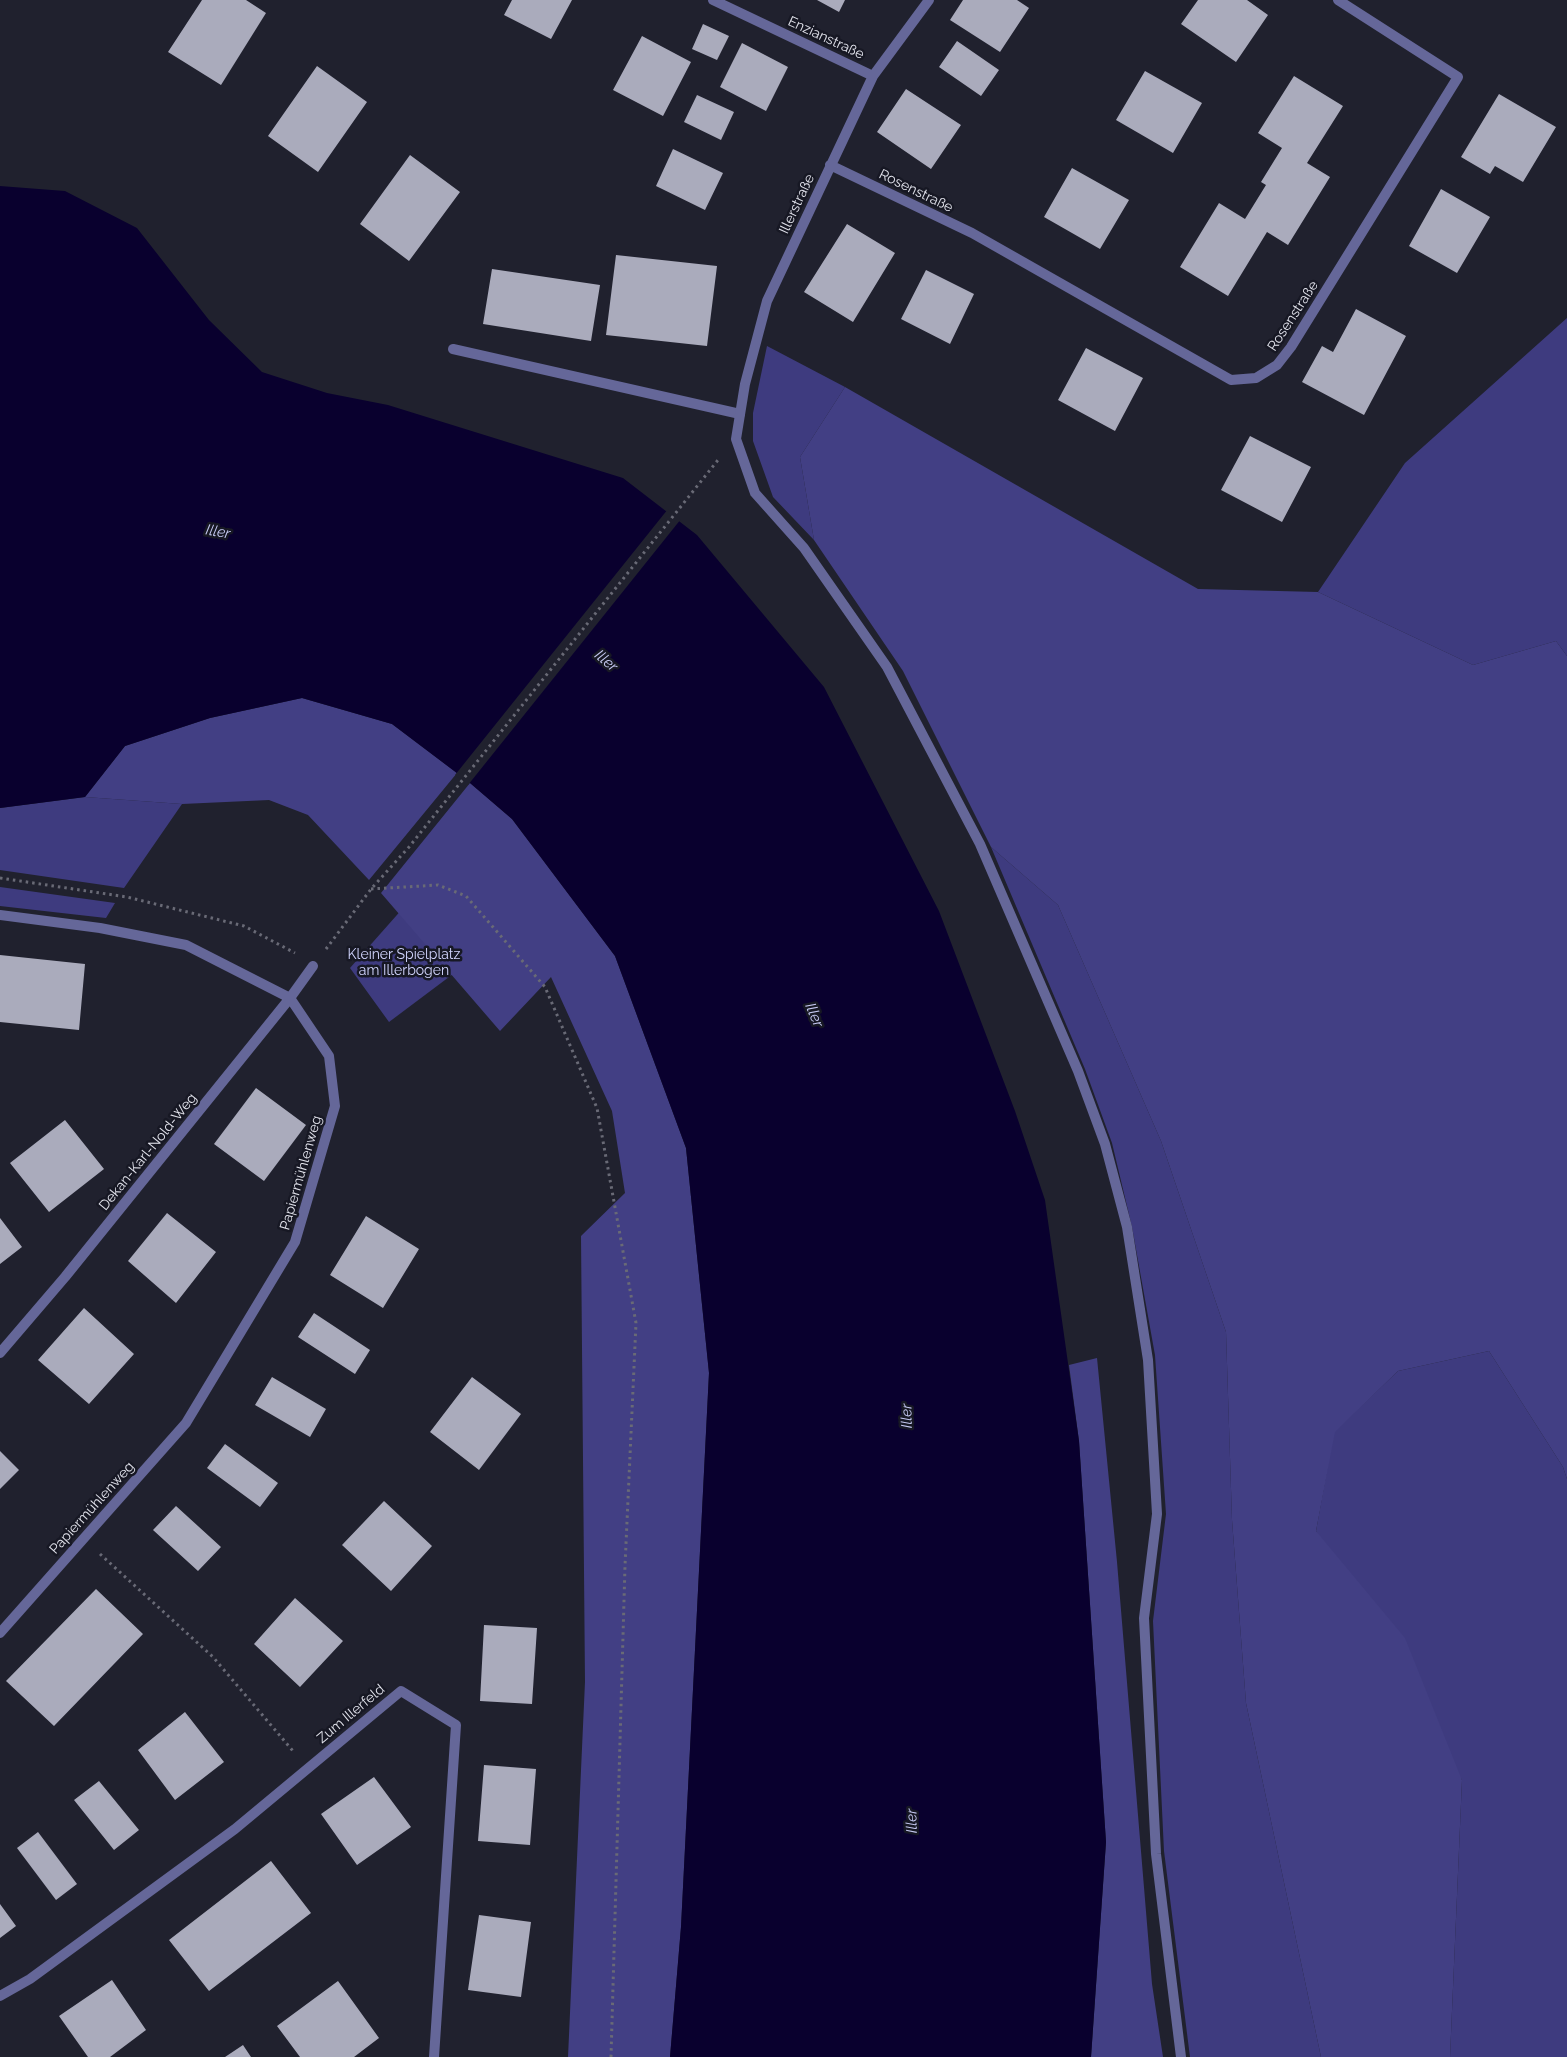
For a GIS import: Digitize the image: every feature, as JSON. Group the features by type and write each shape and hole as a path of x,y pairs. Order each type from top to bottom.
{"street":[{"name":"Enzianstraße","path":"713,0 873,76"},
{"name":"Illerstraße","path":"736,439 745,384 767,301 873,76 929,0"},
{"name":"Rosenstraße","path":"830,165 972,233 1224,377 1231,380 1256,378 1277,365 1291,348 1458,77 1338,0"},
{"path":"453,349 740,414"},
{"path":"736,439 755,493 804,548 887,667 980,844 1078,1071 1105,1144 1127,1227 1148,1360 1157,1514 1144,1618 1156,1854 1181,2057"},
{"name":"Papiermühlenweg","path":"0,915 100,928 186,944 290,998 328,1056 335,1106 295,1242 186,1423 0,1633"},
{"name":"Dekan-Karl-Nold-Weg","path":"0,1353 66,1277 290,998 313,966"},
{"name":"Zum Illerfeld","path":"0,1996 30,1979 235,1829 401,1691 456,1725 434,2057"}],"path":[{"path":"0,878 127,897 244,926 291,950 313,966 371,889 409,847 696,486 736,439"},
{"path":"371,889 438,885 466,896 545,987 597,1108 636,1323 625,1566 612,2057"},
{"path":"84,1539 213,1657 308,1768"}],"green space":[{"path":"1567,318 1567,656 1556,641 1473,665 1318,592 1405,463"},
{"path":"767,346 845,387 800,457 814,540 773,497 753,441 753,413"},
{"path":"85,797 182,804 124,888 0,870 0,808"},
{"path":"991,847 1058,905 1161,1141 1226,1332 1232,1520 1246,1703 1321,2057 1190,2057 1164,1851 1153,1621 1166,1514 1155,1355 1132,1227 1112,1143 1085,1069"},
{"path":"0,887 115,903 106,918 0,906"},
{"name":"Kleiner Spielplatz am Illerbogen","path":"404,907 461,968 389,1022 350,968"},
{"path":"1489,1351 1563,1467 1567,1479 1567,2057 1450,2057 1462,1780 1316,1531 1334,1432 1398,1371"}],"shaded area":[{"path":"845,387 1198,589 1318,592 1473,665 1556,641 1567,656 1567,1479 1563,1467 1489,1351 1398,1371 1335,1432 1316,1531 1405,1638 1462,1780 1450,2057 1321,2057 1246,1703 1232,1520 1226,1332 1161,1141 1058,905 991,847 903,671 814,540 800,457"},
{"path":"302,698 392,724 457,773 369,880 308,815 269,800 182,804 85,797 125,746 210,718"},
{"path":"470,783 512,819 615,956 686,1148 709,1373 681,1927 670,2057 568,2057 585,1682 581,1236 625,1193 612,1111 551,977 500,1031 381,893"},
{"path":"1097,1358 1117,1562 1152,1984 1163,2057 1091,2057 1106,1842 1079,1441 1069,1365"}],"water":[{"name":"Iller","path":"0,186 65,191 137,228 209,320 262,372 327,393 388,405 623,478 697,535 824,687 939,911 1015,1111 1045,1200 1079,1441 1106,1842 1091,2057 670,2057 681,1927 709,1373 686,1148 615,956 512,819 470,783 392,724 302,698 210,718 125,746 85,797 0,808"}],"pier":[{"path":"668,509 681,519 468,785 455,775"}],"building":[{"path":"202,0 246,0 266,13 221,85 168,52"},
{"path":"512,0 572,0 551,39 504,15"},
{"path":"817,0 845,0 839,12"},
{"path":"963,0 1017,0 1029,8 1000,52 950,20"},
{"path":"1198,0 1247,0 1268,15 1236,62 1181,24"},
{"path":"703,24 729,36 717,60 692,49"},
{"path":"642,36 691,62 663,116 613,90"},
{"path":"957,41 999,70 981,96 939,67"},
{"path":"742,43 788,67 766,111 720,87"},
{"path":"317,66 367,102 318,172 268,136"},
{"path":"1145,71 1202,103 1173,153 1116,120"},
{"path":"1294,76 1343,106 1307,163 1330,177 1288,245 1267,232 1228,296 1180,267 1219,203 1245,219 1266,185 1261,182 1282,148 1258,133"},
{"path":"906,89 961,125 931,169 877,132"},
{"path":"1499,94 1556,127 1523,182 1495,166 1490,174 1461,157"},
{"path":"697,95 734,112 721,140 684,122"},
{"path":"673,149 723,173 705,210 656,186"},
{"path":"410,155 460,192 409,261 360,224"},
{"path":"1072,168 1129,200 1100,249 1044,217"},
{"path":"1441,189 1490,217 1457,273 1409,246"},
{"path":"847,224 895,253 853,322 804,292"},
{"path":"616,255 717,266 707,346 606,335"},
{"path":"492,269 600,285 591,341 483,324"},
{"path":"926,270 974,294 950,344 901,319"},
{"path":"1356,309 1406,336 1364,415 1302,382 1322,346 1333,352"},
{"path":"1086,348 1143,378 1115,431 1058,400"},
{"path":"1250,436 1311,467 1282,522 1221,490"},
{"path":"0,955 85,964 79,1030 0,1022"},
{"path":"256,1088 306,1125 264,1181 214,1144"},
{"path":"65,1120 104,1169 49,1212 10,1163"},
{"path":"167,1213 216,1252 176,1303 128,1261"},
{"path":"366,1216 419,1249 383,1308 330,1275"},
{"path":"0,1218 22,1247 0,1264"},
{"path":"84,1308 134,1354 89,1404 38,1360"},
{"path":"314,1313 370,1350 355,1374 298,1337"},
{"path":"272,1377 326,1409 310,1437 255,1405"},
{"path":"472,1377 521,1414 479,1470 430,1432"},
{"path":"225,1444 278,1483 260,1507 207,1468"},
{"path":"0,1451 19,1470 0,1489"},
{"path":"384,1501 432,1546 391,1591 342,1545"},
{"path":"176,1506 221,1547 198,1571 153,1530"},
{"path":"96,1589 143,1634 54,1726 6,1681"},
{"path":"295,1598 343,1641 300,1687 254,1644"},
{"path":"484,1625 537,1628 532,1704 480,1701"},
{"path":"185,1712 224,1762 175,1800 138,1750"},
{"path":"484,1765 536,1769 530,1845 478,1841"},
{"path":"374,1777 411,1827 357,1865 321,1814"},
{"path":"99,1781 139,1830 114,1850 74,1800"},
{"path":"38,1832 77,1884 56,1900 17,1848"},
{"path":"271,1861 311,1913 209,1991 169,1940"},
{"path":"0,1904 16,1926 0,1938"},
{"path":"479,1915 531,1922 521,1997 468,1990"},
{"path":"112,1980 146,2030 110,2057 88,2057 59,2016"},
{"path":"338,1981 379,2038 354,2057 300,2057 277,2026"},
{"path":"243,2045 251,2057 225,2057"}]}
